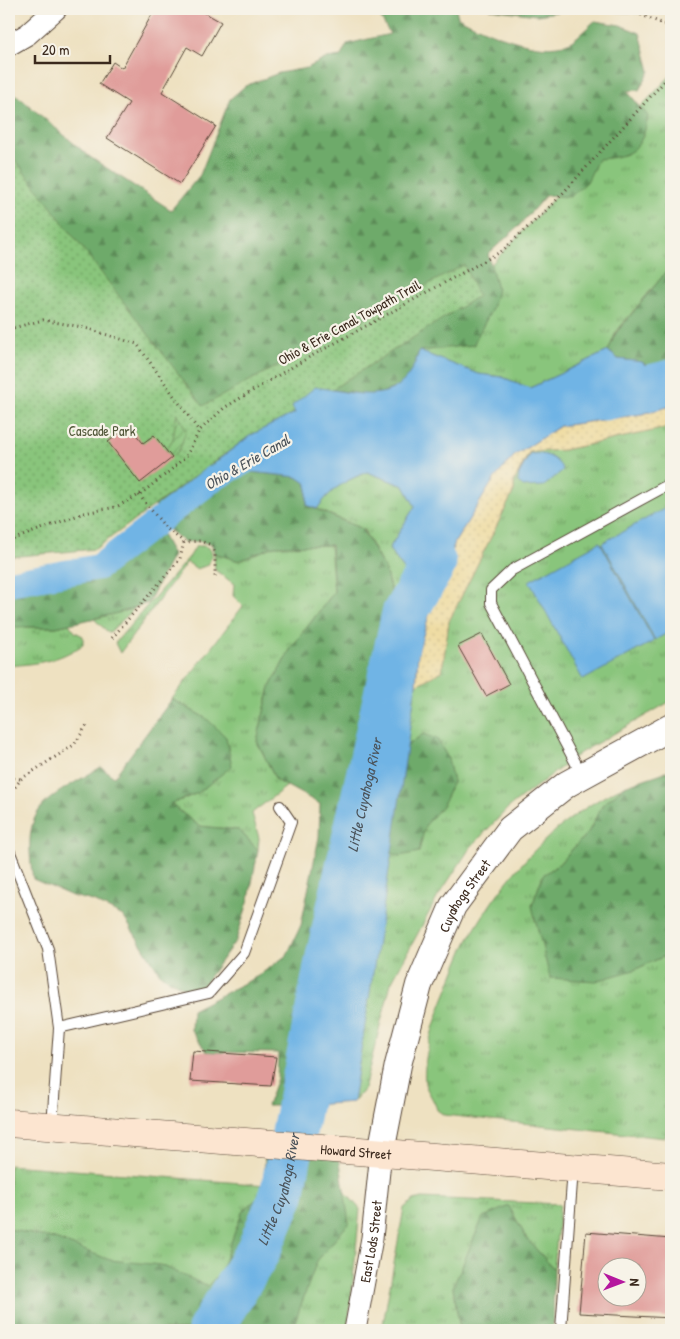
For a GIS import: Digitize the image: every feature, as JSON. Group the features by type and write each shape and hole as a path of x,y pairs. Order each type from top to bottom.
{"main road":[{"name":"Howard Street","path":"9,1123 671,1176"}],"street":[{"path":"9,45 28,34 56,9"},
{"name":"Cuyahoga Street","path":"381,1152 398,1065 419,985 453,906 510,829 567,784 671,727"},
{"name":"East Lods Street","path":"355,1330 372,1238 381,1152"}],"lane":[{"path":"582,776 555,721 491,603 491,590 512,570 664,487 671,488"},
{"path":"59,1028 209,992 244,953 291,822 280,806"},
{"path":"9,850 48,949 59,1028 52,1127"},
{"path":"561,1330 573,1168"}],"path":[{"path":"626,9 671,27"},
{"name":"Ohio & Erie Canal Towpath Trail","path":"9,541 84,513 116,507 139,495 187,455 198,431 224,408 257,386 502,251 553,204 671,74"},
{"path":"9,329 43,320 82,327 137,344 198,431"},
{"path":"139,495 166,528 184,542 200,541 212,545 215,554 215,578"},
{"path":"112,638 180,560 184,542"},
{"path":"9,796 21,779 74,746 86,725"},
{"path":"9,778 21,779"}],"green space":[{"path":"381,9 456,9 458,17 496,35 527,44 543,46 556,46 568,43 595,21 620,25 640,33 650,71 639,90 627,91 648,116 646,128 639,144 634,150 619,156 598,159 587,182 570,197 546,195 518,227 488,254 497,289 492,309 473,345 420,351 415,368 400,386 374,396 315,387 238,419 9,365 9,93 13,92 90,157 171,210 200,175 230,99 245,86 279,73 307,68 327,58 341,56 347,44 390,34 379,15"},
{"path":"490,9 575,9 537,15"},
{"path":"575,9 671,9 671,10 654,14"},
{"path":"671,75 671,266 616,332 608,351 530,388 502,377 477,374 419,351 473,344 480,276"},
{"name":"Cascade Park","path":"9,152 203,406 464,265 478,296 295,413 251,435 95,549 9,557"},
{"path":"671,266 671,387 642,362 618,359 608,351 616,333"},
{"path":"177,412 186,430 180,449 172,458 166,450 173,439"},
{"path":"671,427 671,701 580,753 508,808 470,848 437,898 391,983 364,1089 353,1102 416,685 442,671 449,621 514,491 514,481 530,452 563,450"},
{"path":"218,460 251,472 297,477 307,484 307,505 362,529 385,570 401,626 345,880 300,1106 267,1106 277,1078 278,1053 207,1052 191,1030 192,1010 258,976 287,955 301,925 319,837 320,804 276,780 257,741 270,687 291,648 334,592 331,545 274,546 239,561 214,553 212,545 200,541 184,542 166,528 155,506"},
{"path":"367,472 404,486 415,506 389,549 406,572 401,626 385,570 363,529 317,509 339,486"},
{"path":"137,530 161,533 173,555 148,603 118,613 56,627 12,627 9,621 9,581 13,575 46,564 69,568 112,548"},
{"path":"330,545 334,592 291,648 270,687 257,741 276,780 287,786 252,813 259,838 258,850 239,830 199,826 171,804 198,793 207,719 172,699 243,606 233,596 234,584 215,570 214,553 239,561 274,546"},
{"path":"196,546 205,546 211,550 212,556 208,565 197,569 187,562 120,653 115,643 190,556"},
{"path":"135,608 109,633 94,619"},
{"path":"9,621 13,627 56,627 69,624 75,632 83,636 83,645 47,661 9,666"},
{"path":"172,699 207,719 226,737 232,766 198,793 171,804 199,826 239,830 258,850 249,899 236,940 196,995 161,975 123,916 93,901 72,896 33,879 30,854 30,835 34,820 41,808 64,789 101,767 114,777"},
{"path":"423,734 437,739 448,758 453,782 442,806 425,826 419,852 400,856 383,850 405,747"},
{"path":"671,770 671,953 634,970 596,981 550,978 532,906 543,875 558,865 589,831 603,804 627,785"},
{"path":"627,785 603,804 589,831 558,865 543,875 532,906 634,970 671,953 671,1113 665,1138 444,1115 437,1110 425,1085 426,1061 438,1013 469,939 500,891 536,849 578,813"},
{"path":"265,1143 338,1149 349,1223 317,1261 292,1330 9,1330 9,1229 55,1239 110,1260 161,1265 207,1286 220,1273 242,1212 264,1192"},
{"path":"9,1165 344,1191 360,1209 348,1330 9,1330"},
{"path":"422,1198 560,1204 554,1269 527,1239 509,1207 453,1287 460,1330 382,1330 404,1208 414,1200"},
{"path":"509,1206 527,1239 554,1269 553,1330 460,1330 453,1287 483,1217"}],"sand":[{"path":"671,406 671,427 563,450 529,452 514,481 514,491 449,621 442,671 416,685 418,652 435,595 455,542 494,479 514,456 560,426 642,414"}],"water":[{"path":"419,351 479,374 502,377 530,388 608,351 618,359 642,362 671,388 671,406 642,414 560,426 514,456 494,479 455,542 435,595 418,652 416,685 394,838 353,1102 300,1106 345,880 404,614 406,572 389,549 415,506 404,486 367,472 339,486 317,509 307,505 307,484 297,477 251,472 218,460 251,435 295,413 292,406 315,387 364,394 391,390 402,382 412,369"},
{"path":"530,454 550,456 563,470 544,486 523,487 518,482 519,474"},
{"path":"671,505 671,631 655,640 602,543"},
{"path":"600,542 654,641 583,680 529,581"}],"building":[{"path":"155,9 198,9 221,22 202,56 187,47 162,92 216,126 180,184 107,138 129,103 99,84 113,62 122,68"},
{"path":"129,426 143,443 154,435 172,458 140,483 108,442"},
{"path":"482,634 509,684 486,696 458,646"},
{"path":"193,1051 276,1057 271,1086 190,1081"},
{"path":"586,1232 671,1239 671,1318 579,1313"}],"waterway":[{"name":"Little Cuyahoga River","path":"605,398 671,382"},
{"name":"Ohio & Erie Canal","path":"9,583 99,567 213,479 267,449"},
{"name":"Little Cuyahoga River","path":"210,1330 258,1251 282,1195 328,957 404,614 434,563"}]}
